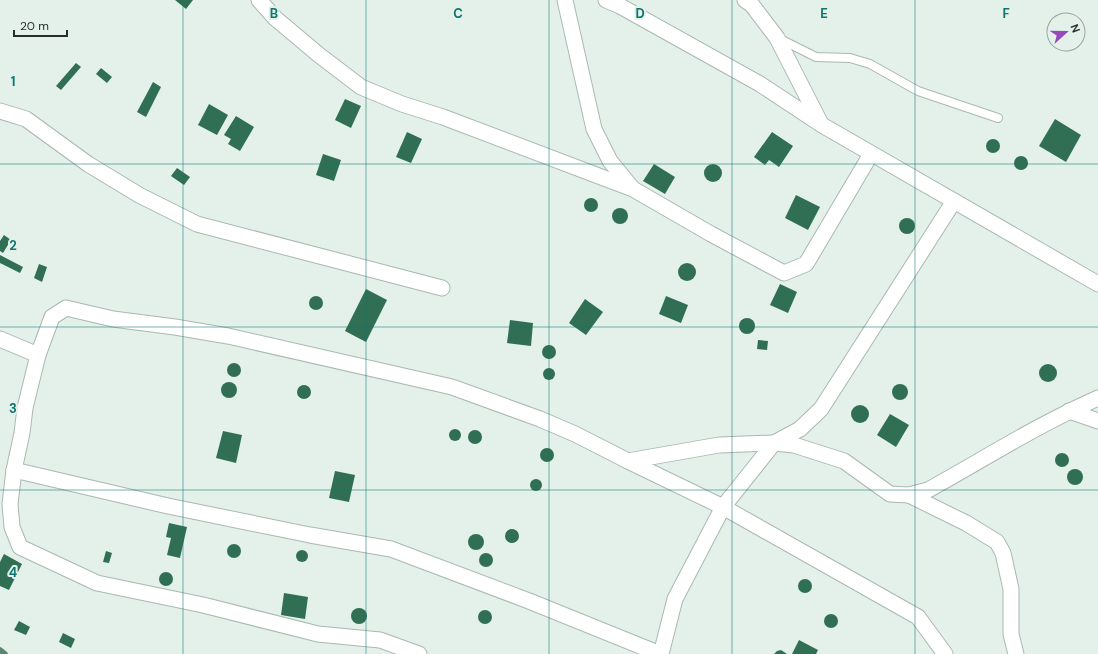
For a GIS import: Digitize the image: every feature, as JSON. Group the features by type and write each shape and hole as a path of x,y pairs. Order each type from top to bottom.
{"street":[{"path":"259,0 275,18 319,55 361,86 402,104 443,117 633,189 711,234 784,273 806,264 871,154"},
{"path":"565,0 594,129 610,161 633,189"},
{"path":"606,0 620,6 760,84 822,125 871,154 1098,284"},
{"path":"745,0 752,5 777,38 822,125"},
{"path":"0,111 26,119 88,164 138,195 197,224 442,288"},
{"path":"14,470 168,506 310,535 391,549 529,601 660,654 674,599 723,507 774,443 800,429 821,409 954,201"},
{"path":"419,654 380,640 318,634 203,605 97,583 20,547 12,527 10,504 14,470 22,433 25,408 38,355 52,317 66,308 113,319 228,336 452,387 547,422 575,434 723,507 918,616 945,654"},
{"path":"0,339 38,355"},
{"path":"628,461 719,445 774,443 794,445 844,461 890,494 909,495 928,490 1031,431 1098,398"},
{"path":"1069,411 1098,421"},
{"path":"909,495 966,523 997,542 1003,553 1011,589 1011,634 1016,654"}],"lane":[{"path":"777,38 816,57 850,58 870,64 918,92 998,118"}],"building":[{"path":"175,0 193,0 186,9"},
{"path":"76,63 81,67 61,90 56,86"},
{"path":"101,68 112,77 107,83 96,74"},
{"path":"153,82 161,87 146,117 137,112"},
{"path":"345,99 361,106 351,128 335,120"},
{"path":"209,104 228,115 217,135 198,125"},
{"path":"236,116 254,127 240,151 228,144 231,139 224,135"},
{"path":"1055,119 1081,135 1066,162 1039,146"},
{"path":"407,132 422,139 411,163 396,157"},
{"path":"772,132 793,146 779,167 769,160 765,165 754,157"},
{"path":"993,139 998,141 1000,146 998,151 993,153 988,151 986,146 988,141"},
{"path":"323,154 341,160 334,181 316,175"},
{"path":"1018,156 1024,156 1028,160 1028,166 1024,170 1018,170 1014,166 1014,160"},
{"path":"654,164 675,177 665,194 643,181"},
{"path":"713,164 719,167 722,173 719,179 713,182 707,179 704,173 707,167"},
{"path":"177,168 190,177 184,185 171,176"},
{"path":"796,195 820,207 808,230 785,218"},
{"path":"588,198 594,198 598,202 598,208 594,212 588,212 584,208 584,202"},
{"path":"620,208 627,213 628,216 623,223 620,224 613,219 612,216 617,209"},
{"path":"904,218 910,218 915,223 913,232 910,234 904,234 899,229 899,223"},
{"path":"4,235 11,240 3,253 0,251 0,241"},
{"path":"0,255 23,267 20,273 0,263"},
{"path":"687,263 693,266 696,272 693,278 687,281 681,278 678,272 681,266"},
{"path":"39,264 47,267 42,282 34,278"},
{"path":"780,284 797,292 788,313 770,305"},
{"path":"366,289 387,300 366,342 345,331"},
{"path":"316,296 321,298 323,303 321,308 316,310 311,308 309,303 311,298"},
{"path":"666,296 688,305 681,323 659,314"},
{"path":"585,299 603,312 586,335 569,323"},
{"path":"747,318 753,320 755,326 753,332 747,334 741,332 739,326 741,320"},
{"path":"510,320 533,323 531,346 507,343"},
{"path":"758,340 768,341 767,350 757,349"},
{"path":"549,345 554,347 556,352 554,357 549,359 544,357 542,352 544,347"},
{"path":"234,363 239,365 241,370 239,375 234,377 229,375 227,370 229,365"},
{"path":"1048,364 1054,367 1057,373 1054,379 1048,382 1042,379 1039,373 1042,367"},
{"path":"547,368 551,368 555,374 551,380 547,380 543,376 543,372"},
{"path":"229,382 236,387 237,390 232,397 229,398 222,393 221,390 226,383"},
{"path":"900,384 907,389 908,392 903,399 900,400 893,395 892,392 897,385"},
{"path":"301,385 307,385 311,389 311,395 307,399 301,399 297,395 297,389"},
{"path":"860,405 866,408 869,414 866,420 860,423 854,420 851,414 854,408"},
{"path":"890,414 909,425 896,447 877,435"},
{"path":"455,429 459,431 461,435 459,439 455,441 451,439 449,435 451,431"},
{"path":"472,430 478,430 482,434 482,440 478,444 472,444 468,440 468,434"},
{"path":"223,431 242,435 236,463 216,458"},
{"path":"547,448 552,450 554,455 552,460 547,462 542,460 540,455 542,450"},
{"path":"1059,453 1065,453 1069,457 1069,463 1065,467 1059,467 1055,463 1055,457"},
{"path":"1075,469 1081,471 1083,477 1081,483 1075,485 1069,483 1067,477 1069,471"},
{"path":"335,471 355,475 349,502 329,498"},
{"path":"536,479 540,481 542,485 540,489 536,491 532,489 530,485 532,481"},
{"path":"169,523 187,527 180,558 167,555 171,538 166,537"},
{"path":"512,529 517,531 519,536 517,541 512,543 507,541 505,536 507,531"},
{"path":"476,534 482,536 484,542 482,548 476,550 470,548 468,542 470,536"},
{"path":"234,544 239,546 241,551 239,556 234,558 229,556 227,551 229,546"},
{"path":"302,550 306,552 308,556 306,560 302,562 298,560 296,556 298,552"},
{"path":"106,551 112,553 109,563 103,562"},
{"path":"486,553 491,555 493,560 491,565 486,567 481,565 479,560 481,555"},
{"path":"4,554 22,564 9,590 0,586 0,562"},
{"path":"163,572 169,572 173,576 173,582 169,586 163,586 159,582 159,576"},
{"path":"805,579 810,581 812,586 810,591 805,593 800,591 798,586 800,581"},
{"path":"284,593 308,597 305,619 281,615"},
{"path":"359,608 365,610 367,616 365,622 359,624 353,622 351,616 353,610"},
{"path":"482,610 488,610 492,614 492,620 488,624 482,624 478,620 478,614"},
{"path":"828,614 834,614 838,618 838,624 834,628 828,628 824,624 824,618"},
{"path":"19,621 30,627 26,635 14,630"},
{"path":"63,633 75,639 71,648 59,642"},
{"path":"799,640 818,650 816,654 792,654"},
{"path":"781,650 787,654 774,654 777,651"}],"waterway":[{"path":"0,650 5,654"}]}
